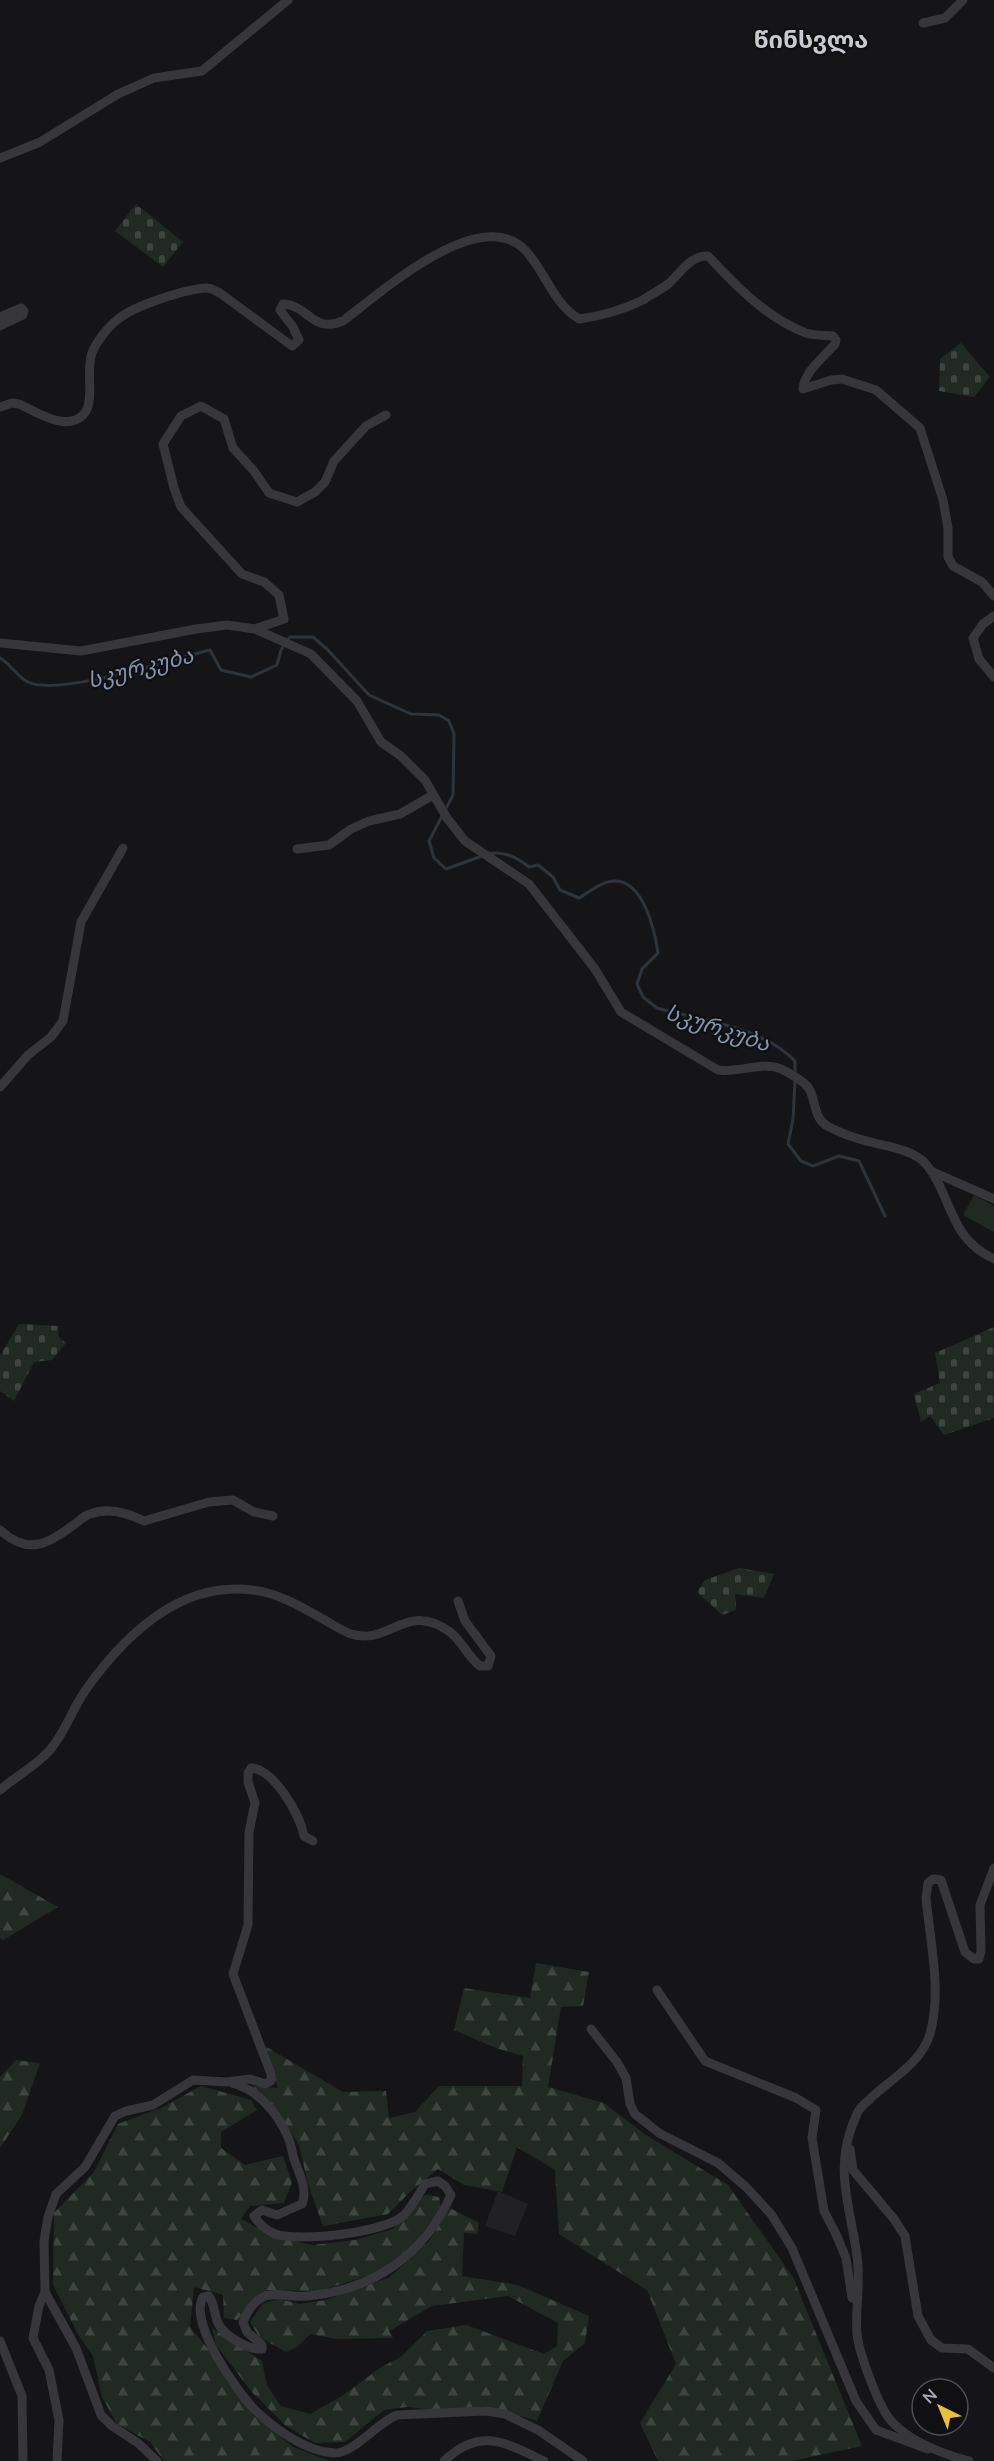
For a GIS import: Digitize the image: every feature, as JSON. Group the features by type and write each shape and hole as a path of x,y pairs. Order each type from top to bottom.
{"street":[{"path":"0,158 40,142 118,94 154,78 202,71 288,0"},
{"path":"923,23 945,18 963,0"},
{"path":"0,407 20,404 58,422 73,421 83,415 90,404 88,372 92,353 116,320 128,312 162,298 208,288 220,293 292,346 299,340 293,327 280,310 283,304 288,304 315,322 326,326 333,325 343,321 433,254 472,239 501,238 519,244 527,252 560,304 579,320 606,315 642,300 667,285 686,265 700,255 708,256 761,306 807,333 833,336 836,340 836,344 809,373 803,389 842,379 876,390 920,428 943,500 948,528 948,557 953,566 982,582 994,596"},
{"path":"0,316 21,308 24,311 23,315 0,326"},
{"path":"255,629 284,619 279,596 264,582 242,573 182,507 174,488 163,444 182,416 201,405 224,419 233,448 254,471 269,493 297,502 315,492 325,482 334,462 366,426 386,415"},
{"path":"994,616 983,624 974,638 979,659 994,677"},
{"path":"0,643 81,651 227,625 255,629 311,654 357,701 381,742 401,756 425,780 447,818 465,841 529,884 595,969 621,1012 718,1070 779,1068 808,1087 819,1119 825,1125 921,1159 931,1172 964,1236 994,1259"},
{"path":"297,849 329,845 369,821 400,814 433,795"},
{"path":"0,1087 28,1055 51,1037 63,1022 81,922 123,848"},
{"path":"931,1172 994,1199"},
{"path":"0,1530 17,1542 34,1546 55,1539 90,1514 125,1511 144,1521 209,1502 233,1500 254,1512 273,1516"},
{"path":"0,1790 48,1751 63,1733 86,1689 128,1638 170,1606 219,1591 252,1590 300,1606 350,1634 375,1636 417,1619 437,1625 452,1633 473,1660 480,1666 488,1665 491,1656 465,1622 459,1601"},
{"path":"227,2082 250,2079 265,2084 271,2081 272,2074 233,1974 248,1925 249,1832 255,1803 248,1782 248,1773 251,1768 259,1769 279,1786 301,1824 304,1836 313,1841"},
{"path":"857,2336 857,2256 845,2200 843,2175 848,2135 858,2111 916,2059 930,2036 935,2000 926,1898 928,1883 933,1879 941,1880 965,1952 974,1959 979,1959 981,1951 980,1905 994,1868"},
{"path":"657,1990 705,2061 796,2098 816,2110 812,2138 824,2211 846,2258 857,2336 871,2382 891,2422 944,2454"},
{"path":"591,2029 617,2062 626,2078 630,2104 635,2114 659,2133 718,2163 746,2187 771,2214 792,2248 856,2401 876,2430 909,2444 969,2461"},
{"path":"57,2461 59,2420 49,2370 33,2338 39,2306 45,2292 44,2241 48,2217 56,2194 84,2167 115,2116 153,2105 193,2080 227,2082 248,2087 263,2099 288,2137 306,2195 302,2204 277,2216 262,2210 256,2213 254,2216 260,2226 274,2234 308,2238 374,2228 403,2216 425,2184 438,2181 445,2186 451,2196 444,2211 408,2257 377,2277 360,2285 323,2295 295,2298 277,2295 264,2296 254,2303 243,2322 248,2332 262,2345 260,2350 229,2336 218,2324 212,2301 208,2296 203,2297 200,2306 212,2348 256,2410 294,2440 334,2453 349,2448 385,2420 397,2415 486,2411 505,2414 524,2421 583,2461"},
{"path":"848,2135 853,2170 894,2219 905,2236 918,2316 923,2328 931,2340 942,2348 968,2349 994,2368"},
{"path":"45,2292 76,2348 101,2415 112,2426 138,2443 157,2461"},
{"path":"0,2341 21,2396 23,2461"},
{"path":"444,2461 468,2442 483,2439 509,2444 544,2461"}],"shaded area":[{"path":"498,2191 528,2204 515,2236 485,2226"}],"green space":[{"path":"136,204 183,242 163,267 115,231"},
{"path":"961,343 990,377 974,397 939,391 940,359"},
{"path":"974,1195 994,1206 994,1232 963,1215"},
{"path":"19,1324 59,1326 58,1336 66,1343 52,1360 34,1362 14,1401 0,1391 0,1356"},
{"path":"994,1327 994,1418 944,1435 930,1416 921,1422 914,1394 940,1383 935,1353"},
{"path":"739,1568 774,1574 764,1598 735,1594 736,1610 722,1615 697,1592 705,1580"},
{"path":"0,1874 58,1907 3,1940 0,1937"},
{"path":"536,1963 589,1972 583,2006 561,2007 548,2087 604,2103 646,2135 728,2185 793,2277 862,2446 792,2461 658,2461 640,2423 676,2364 647,2290 559,2234 555,2170 517,2147 502,2192 464,2185 438,2169 388,2214 323,2226 308,2184 299,2145 274,2106 250,2086 278,2088 263,2045 343,2092 386,2091 389,2118 415,2112 439,2086 522,2086 523,2056 496,2048 454,2030 464,1988 530,1998"},
{"path":"16,2060 40,2063 22,2115 0,2148 0,2077"},
{"path":"201,2086 251,2100 257,2110 221,2132 221,2148 245,2165 283,2156 292,2182 284,2203 250,2206 241,2219 274,2237 313,2245 355,2240 393,2229 425,2195 439,2197 441,2208 410,2249 374,2274 319,2291 267,2290 237,2320 224,2318 223,2295 194,2287 190,2327 208,2349 229,2385 253,2415 293,2447 330,2461 164,2461 150,2442 117,2424 102,2397 93,2356 79,2336 53,2285 54,2213 94,2172 118,2124 161,2108"},
{"path":"450,2208 479,2223 477,2234 464,2233 462,2276 518,2285 589,2316 585,2343 563,2361 537,2421 485,2406 443,2411 407,2407 384,2410 345,2442 315,2443 286,2426 251,2391 216,2345 212,2328 262,2361 267,2386 281,2406 310,2414 342,2396 380,2368 402,2356 427,2331 466,2325 544,2354 557,2346 558,2323 508,2296 432,2306 389,2331 393,2338 337,2339 310,2334 297,2347 286,2352 259,2337 250,2322 263,2303 280,2299 300,2304 326,2300 390,2277 429,2241"}],"waterway":[{"name":"სკურკუბა","path":"0,658 28,682 64,685 116,675 210,650 221,670 251,677 277,665 281,650 290,637 313,637 369,695 411,714 439,715 449,721 454,734 453,795 429,841 434,858 446,869 482,856"},
{"name":"სკურკუბა","path":"488,854 499,853 510,856 529,867 538,865 553,877 560,890 579,898 607,882 616,881 626,884 641,899 651,921 658,953 642,969 637,984 643,997 657,1008 730,1026 765,1040 781,1049 795,1061 795,1074"},
{"name":"სკურკუბა","path":"795,1081 793,1119 788,1144 801,1161 813,1166 839,1156 859,1161 885,1216"}],"district":[{"name":"წინსვლა","path":"811,38"}]}
